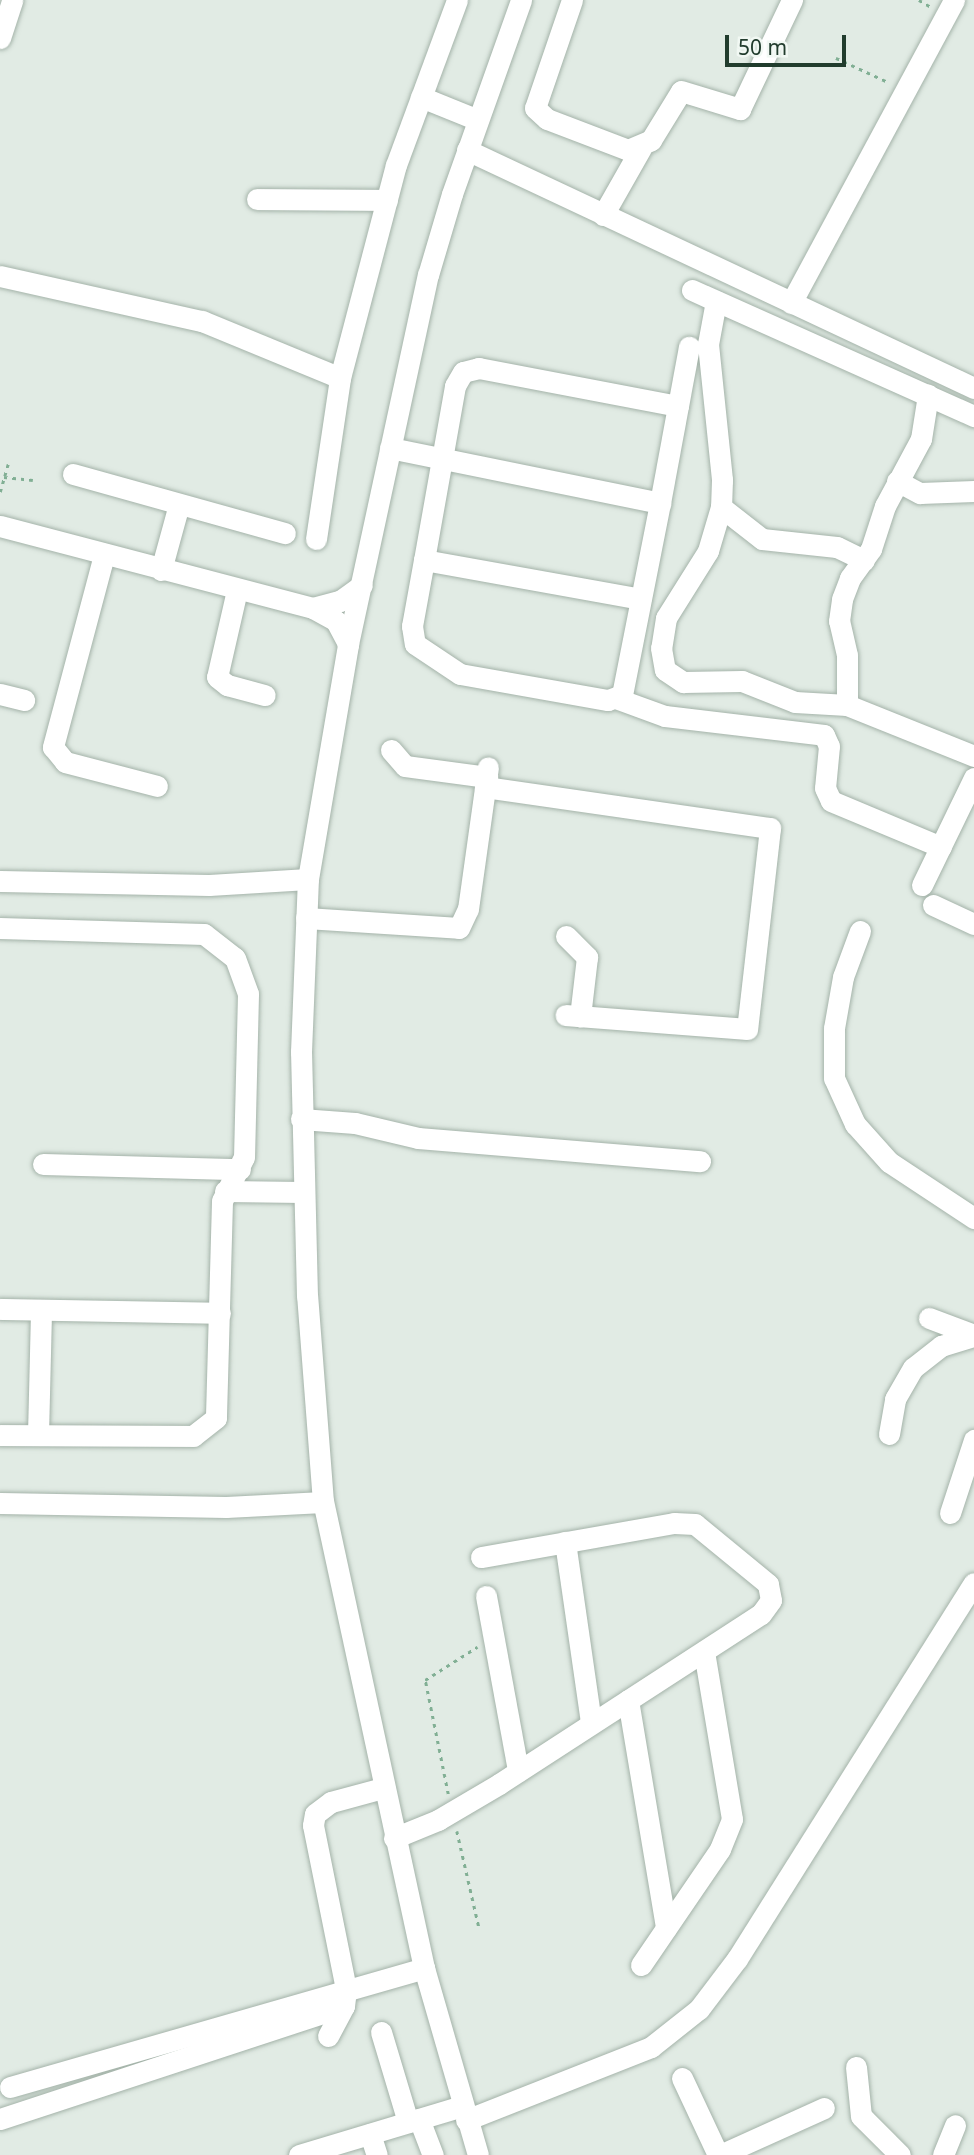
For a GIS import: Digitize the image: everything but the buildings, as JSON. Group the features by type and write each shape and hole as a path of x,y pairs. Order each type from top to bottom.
{"street":[{"path":"0,38 12,0"},
{"path":"317,539 340,377 387,200 457,0"},
{"path":"478,2155 424,1968 323,1502 302,1192 301,1119 308,879 348,644 428,275 467,150 522,0"},
{"path":"572,0 535,108 547,119 616,147 641,148"},
{"path":"603,215 641,148 681,91 740,109 792,0"},
{"path":"791,303 954,0"},
{"path":"421,97 478,120"},
{"path":"467,150 791,303 972,382"},
{"path":"257,199 387,200"},
{"path":"0,276 202,321 340,377"},
{"path":"692,290 974,416"},
{"path":"716,301 708,344 720,508 708,551 666,618 662,648 665,670 683,682 742,681 795,702 847,705 974,756"},
{"path":"618,699 641,599 689,347"},
{"path":"678,406 471,368 458,378 412,626 421,650 460,674 618,699 666,716 824,735 829,746 825,788 831,801 941,847"},
{"path":"847,705 847,655 840,612 850,578 864,560 898,481 920,439 928,395"},
{"path":"390,448 660,503"},
{"path":"73,474 285,533"},
{"path":"898,481 920,492 974,491"},
{"path":"161,570 179,504"},
{"path":"720,508 762,539 837,547 864,560"},
{"path":"0,526 313,608 336,621 348,644"},
{"path":"104,555 53,747 65,762 157,786"},
{"path":"424,560 641,599"},
{"path":"313,608 340,601 362,585"},
{"path":"237,590 217,677 227,685 265,695"},
{"path":"0,694 24,700"},
{"path":"391,751 405,766 487,777 770,828 747,1029 573,1016 588,961 565,945"},
{"path":"306,918 459,928 468,909 487,777"},
{"path":"922,885 974,778"},
{"path":"0,881 209,885 308,879"},
{"path":"933,905 974,924"},
{"path":"0,928 185,930 204,934 228,951 244,975 248,994 240,1170 225,1192 219,1408 202,1433 183,1437 0,1435"},
{"path":"860,931 843,978 834,1028 834,1078 855,1124 888,1163 974,1218"},
{"path":"301,1119 355,1124 418,1138 700,1161"},
{"path":"43,1164 240,1170"},
{"path":"225,1192 302,1192"},
{"path":"0,1310 220,1313"},
{"path":"38,1435 41,1310"},
{"path":"929,1318 974,1335"},
{"path":"889,1434 895,1399 914,1368 941,1346 974,1335"},
{"path":"950,1513 974,1440"},
{"path":"0,1503 237,1507 323,1502"},
{"path":"394,1838 452,1812 518,1771 761,1614 771,1600 768,1584 713,1535 695,1524 674,1523 481,1557"},
{"path":"565,1542 591,1724"},
{"path":"299,2155 414,2120 464,2113 651,2047 699,2009 737,1959 974,1583"},
{"path":"486,1596 518,1771"},
{"path":"641,1965 720,1849 732,1819 704,1651"},
{"path":"628,1700 666,1928"},
{"path":"328,2036 345,1997 313,1825 315,1814 331,1802 383,1788"},
{"path":"0,2119 424,1968"},
{"path":"10,2087 345,1997"},
{"path":"381,2032 414,2120 433,2155"},
{"path":"856,2067 861,2116 900,2155"},
{"path":"682,2078 719,2155 824,2108"},
{"path":"943,2155 955,2125"},
{"path":"370,2134 377,2155"}],"path":[{"path":"836,58 907,90"},
{"path":"0,492 8,464"},
{"path":"3,475 33,480"},
{"path":"479,1927 425,1680 494,1636"}]}
